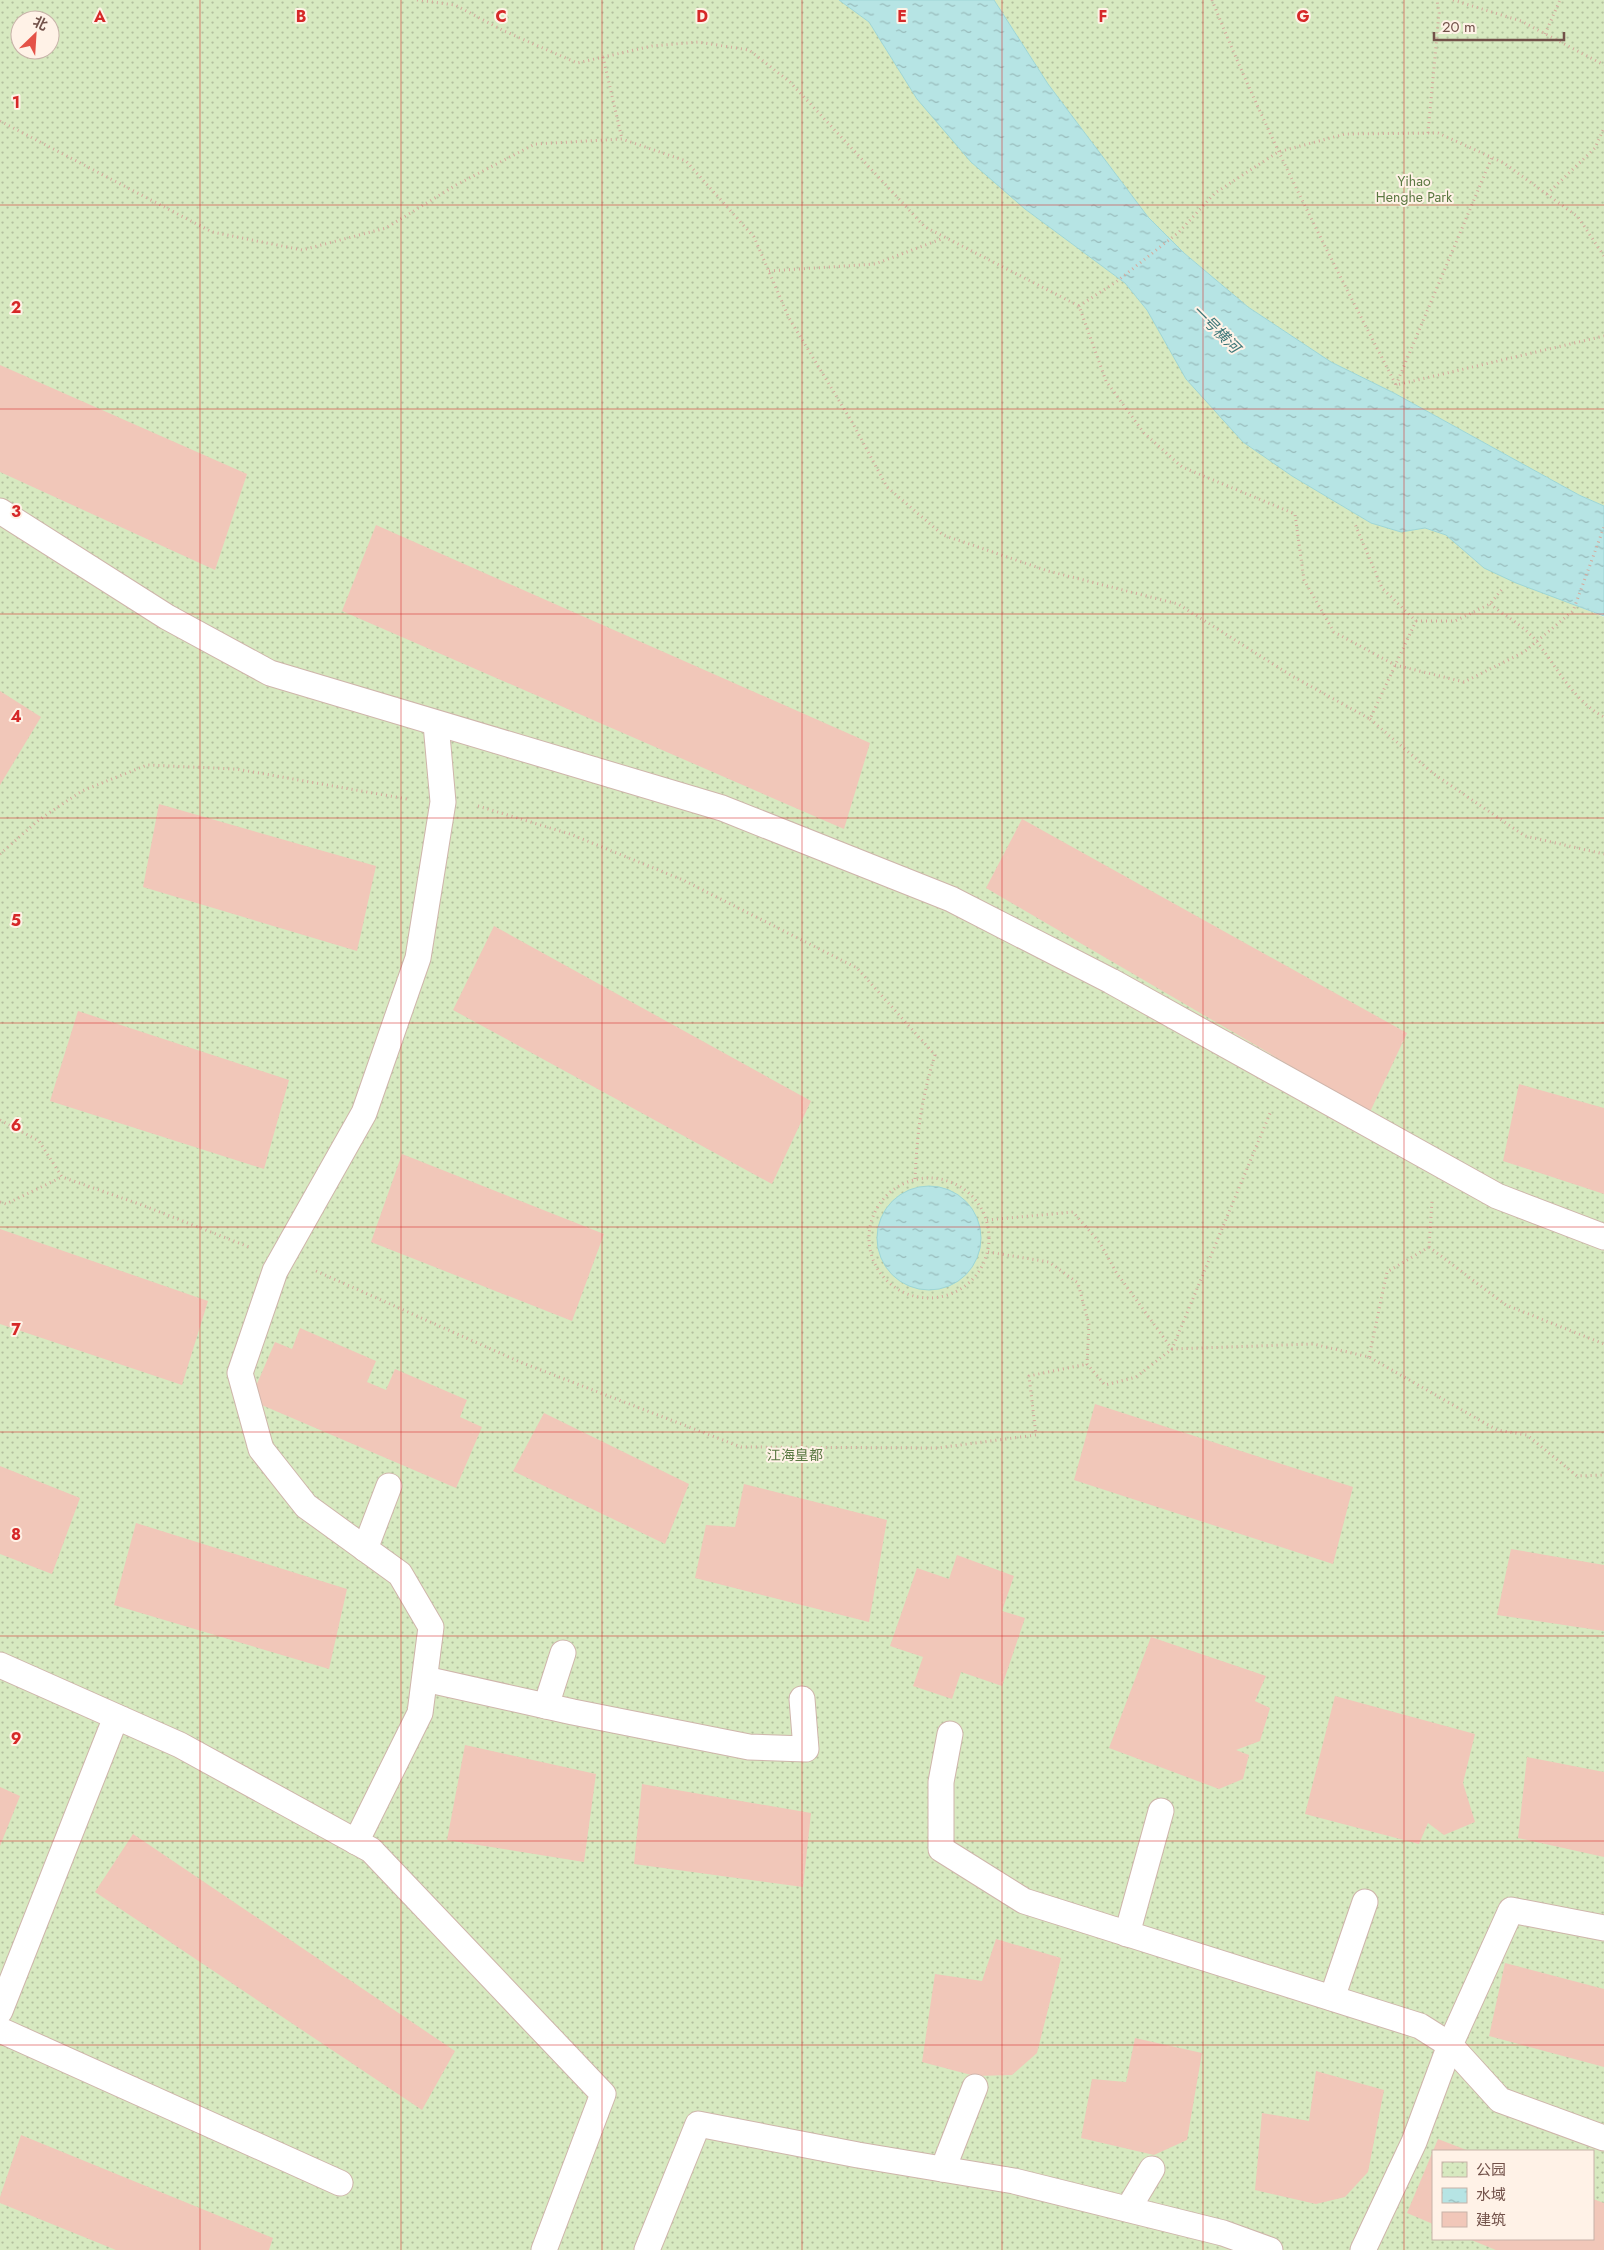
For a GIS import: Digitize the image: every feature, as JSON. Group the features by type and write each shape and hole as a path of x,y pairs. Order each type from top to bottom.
{"lane":[{"path":"0,511 167,617 270,673 722,808 951,899 1111,981 1497,1196 1604,1237"},
{"path":"356,1842 420,1713 431,1627 400,1574 306,1506 261,1449 240,1373 275,1271 367,1104 418,958 443,802 436,724"},
{"path":"365,1549 389,1486"},
{"path":"546,1706 563,1653"},
{"path":"0,1665 180,1745 371,1850 603,2094 544,2250"},
{"path":"424,1680 749,1747 806,1749 802,1699"},
{"path":"0,2011 116,1716"},
{"path":"950,1734 941,1782 941,1850 1024,1901 1420,2026 1450,2046 1500,2100 1604,2138"},
{"path":"1126,1934 1161,1811"},
{"path":"1332,1998 1365,1902"},
{"path":"1363,2250 1414,2142 1450,2046 1511,1910 1604,1928"},
{"path":"0,2030 340,2183"},
{"path":"943,2169 975,2087"},
{"path":"647,2250 698,2124 1014,2181 1223,2232 1270,2250"},
{"path":"1128,2209 1152,2169"}],"path":[{"path":"417,0 455,5 504,31 577,63 652,46 698,42 749,50 790,82 925,227 1078,306 1106,381 1144,433 1182,467 1295,514 1304,580 1334,632 1395,665 1464,682 1524,652 1573,612 1604,527"},
{"path":"1212,0 1237,63 1278,152 1396,386"},
{"path":"1428,134 1439,13 1437,0"},
{"path":"1453,0 1521,21 1604,65"},
{"path":"1546,34 1560,0"},
{"path":"603,58 622,139"},
{"path":"0,121 212,232 302,250 386,228 456,185 535,144 622,139 686,161 754,237 789,318 852,422 887,487 943,534 1048,571 1178,604 1292,676 1370,720 1434,774 1525,836 1604,854"},
{"path":"1547,194 1595,148 1604,128"},
{"path":"1078,306 1116,282 1179,232 1215,193 1278,152 1345,134 1438,133 1492,157 1504,163 1578,217 1604,256"},
{"path":"1396,386 1492,157"},
{"path":"769,271 875,264 945,238"},
{"path":"1396,386 1604,336"},
{"path":"1355,524 1382,588 1416,621 1455,621 1490,604 1503,588"},
{"path":"1490,604 1537,641 1553,667 1593,711 1604,717"},
{"path":"1370,720 1416,621"},
{"path":"0,854 40,819 82,791 147,764 236,769 352,790 486,808 570,834 683,880 857,968 935,1055 925,1089 917,1128 915,1180"},
{"path":"988,1252 1049,1262 1078,1283 1089,1325 1088,1364 1105,1385 1136,1377 1172,1349 1284,1079"},
{"path":"0,1120 39,1141 62,1177 142,1205 235,1244 283,1256 520,1362 741,1447 937,1448 1036,1435 1029,1376 1088,1364"},
{"path":"1429,1247 1435,1162"},
{"path":"0,1202 6,1204 62,1177"},
{"path":"930,1178 946,1181 962,1188 975,1199 987,1220 988,1252 984,1265 967,1285 946,1296 923,1298 911,1296 894,1288 881,1275 873,1262 869,1247 869,1230 873,1215 881,1202 891,1192 915,1180 930,1178"},
{"path":"987,1220 1073,1212 1100,1243 1116,1272 1172,1349"},
{"path":"1429,1247 1506,1305 1604,1344"},
{"path":"1369,1357 1387,1272 1429,1247"},
{"path":"1172,1349 1313,1344 1369,1357 1497,1430 1527,1435 1577,1476 1604,1475"}],"green space":[{"name":"江海皇都","path":"0,0 839,0 869,22 917,99 1025,209 1125,283 1147,310 1186,379 1243,442 1292,476 1371,523 1401,532 1425,528 1446,535 1484,568 1604,617 1604,2250 0,2250"},
{"name":"Yihao Henghe Park","path":"994,0 1604,0 1604,506 1579,495 1394,393 1331,362 1248,307 1184,253 1148,217 1048,84"}],"water":[{"name":"一号横河","path":"839,0 994,0 1048,84 1148,217 1184,253 1248,307 1331,362 1394,393 1579,495 1604,506 1604,616 1516,583 1484,568 1446,535 1425,528 1401,532 1371,523 1292,476 1243,442 1186,379 1147,310 1125,283 1025,209 971,162 917,99 869,22"},
{"path":"929,1186 949,1190 958,1195 972,1209 977,1218 981,1238 977,1258 972,1267 958,1281 949,1286 929,1290 909,1286 900,1281 886,1267 881,1258 877,1238 881,1218 886,1209 900,1195 909,1190"}],"building":[{"path":"0,365 247,474 215,570 0,472"},
{"path":"376,525 870,743 844,829 342,611"},
{"path":"0,691 41,717 0,785"},
{"path":"159,804 376,866 357,951 143,887"},
{"path":"1022,819 1407,1033 1370,1112 986,888"},
{"path":"494,926 811,1101 772,1184 453,1010"},
{"path":"78,1011 289,1080 264,1169 50,1101"},
{"path":"1519,1084 1604,1108 1604,1194 1503,1161"},
{"path":"402,1154 604,1234 572,1321 371,1242"},
{"path":"0,1229 208,1301 182,1385 0,1324"},
{"path":"300,1328 376,1361 367,1382 386,1390 395,1369 467,1400 460,1417 482,1427 456,1488 250,1400 275,1342 292,1349"},
{"path":"1095,1404 1353,1487 1333,1564 1074,1480"},
{"path":"544,1413 689,1484 665,1544 513,1471"},
{"path":"0,1466 80,1498 52,1574 0,1554"},
{"path":"744,1484 887,1520 869,1622 695,1578 706,1525 735,1527"},
{"path":"136,1523 347,1589 329,1669 114,1605"},
{"path":"1511,1549 1604,1565 1604,1631 1497,1615"},
{"path":"957,1555 1014,1576 1002,1611 1025,1618 1002,1686 961,1672 952,1699 913,1686 923,1657 890,1646 917,1568 949,1579"},
{"path":"1151,1637 1266,1676 1255,1701 1270,1708 1260,1741 1236,1750 1249,1755 1243,1779 1219,1789 1109,1748"},
{"path":"1335,1696 1475,1734 1463,1783 1475,1822 1444,1835 1428,1823 1419,1844 1305,1814"},
{"path":"465,1745 596,1774 584,1862 447,1840"},
{"path":"1527,1757 1604,1772 1604,1857 1518,1838"},
{"path":"642,1784 811,1813 803,1887 634,1864"},
{"path":"0,1787 20,1796 0,1846"},
{"path":"133,1834 455,2051 422,2110 95,1892"},
{"path":"996,1939 1061,1958 1037,2053 1012,2075 975,2076 922,2062 935,1974 982,1981"},
{"path":"1505,1963 1604,1989 1604,2067 1489,2036"},
{"path":"1135,2038 1202,2053 1187,2140 1154,2155 1081,2138 1092,2079 1126,2082"},
{"path":"1316,2071 1384,2090 1368,2172 1345,2197 1316,2204 1255,2190 1262,2113 1309,2121"},
{"path":"21,2135 273,2238 269,2250 116,2250 0,2203 0,2197"},
{"path":"1438,2139 1466,2150 1433,2150"},
{"path":"1432,2153 1432,2224 1407,2213"},
{"path":"1594,2199 1604,2203 1604,2250 1496,2250 1471,2240 1594,2240"}]}
